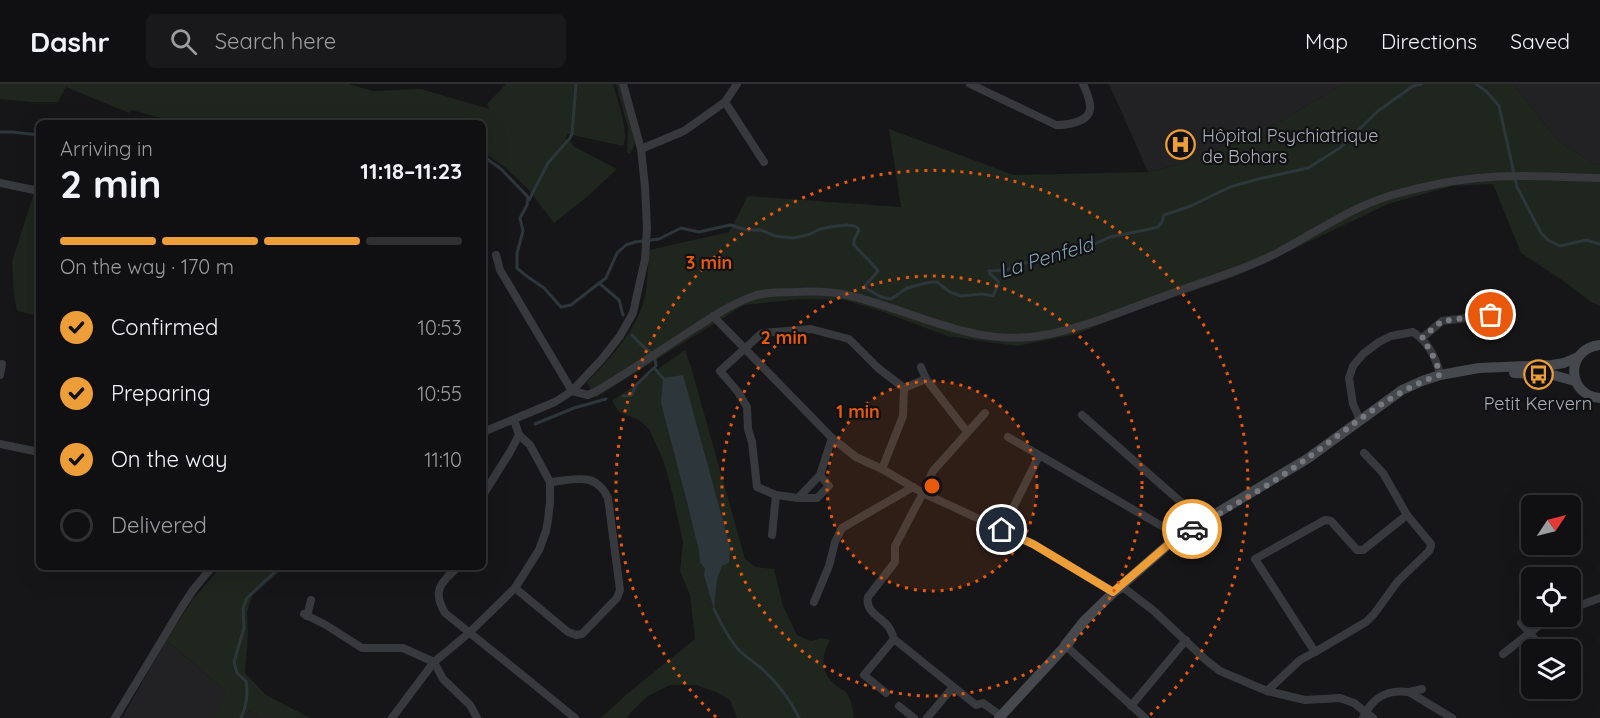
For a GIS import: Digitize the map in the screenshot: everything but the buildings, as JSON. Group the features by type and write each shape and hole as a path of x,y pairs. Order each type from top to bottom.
{"main road":[{"path":"1598,399 1580,388 1575,381 1574,371 1578,357 1582,352 1597,345 1600,335"},
{"path":"1000,717 1119,590 1177,537 1307,459 1402,390 1446,374 1479,368 1552,365 1578,357"},
{"path":"1446,374 1553,375 1575,381"},
{"path":"1119,590 1195,527"}],"street":[{"path":"486,431 555,402 572,391 614,344 633,313 645,259 647,228 641,149 623,84"},
{"path":"641,149 684,131 725,102 737,84"},
{"path":"970,84 1056,125 1076,122 1087,116 1090,111 1089,99 1083,84"},
{"path":"725,102 764,162"},
{"path":"496,255 500,270 572,391 588,395 713,316 756,295 774,292 823,292 845,295 984,337 1009,339 1040,336 1080,327 1231,273 1277,253 1363,206 1389,196 1452,181 1478,178 1600,178"},
{"path":"0,183 36,190"},
{"path":"1422,338 1442,321 1491,315"},
{"path":"713,316 832,438 856,457 923,493 1033,544 1119,590 1154,611 1220,671 1267,691 1305,700 1340,698 1354,703 1364,715 1373,718"},
{"path":"820,475 829,486 817,498 777,495 757,487 747,407 738,392 720,371 762,333 811,329 849,339 878,368 904,388"},
{"path":"1360,420 1353,404 1349,378 1353,366 1378,342 1391,336 1413,332 1422,338 1446,374"},
{"path":"0,375 2,364"},
{"path":"921,367 926,379 964,428"},
{"path":"904,388 926,379"},
{"path":"882,469 903,416 904,388"},
{"path":"985,413 933,471 895,546 895,562 868,597 867,606 889,627 894,639 976,705 983,703 1000,717"},
{"path":"1082,415 1182,502 1195,527"},
{"path":"392,718 434,662 469,633 515,588 539,550 546,531 550,482 530,445 519,435 514,420"},
{"path":"486,490 519,435"},
{"path":"1008,437 1177,537"},
{"path":"798,498 820,475 832,438"},
{"path":"0,444 36,451"},
{"path":"1267,691 1300,660 1366,622 1398,581 1429,551 1431,543 1407,515 1383,473 1364,453"},
{"path":"1002,530 1039,456"},
{"path":"515,588 568,632 576,635 582,634 598,618 620,590 609,498 603,487 590,479 550,482"},
{"path":"814,602 842,528 913,487"},
{"path":"772,535 777,495"},
{"path":"1315,652 1255,559 1325,520 1331,521 1357,550 1363,550 1407,515"},
{"path":"115,718 180,610 210,570"},
{"path":"455,570 440,587 437,594 445,614 574,718"},
{"path":"1581,605 1600,598"},
{"path":"311,600 306,615 362,648 403,648 434,662 443,679 470,705 477,718"},
{"path":"1525,627 1535,639"},
{"path":"1503,654 1537,627"},
{"path":"886,693 864,675 894,639"},
{"path":"1131,706 1186,640"},
{"path":"1065,645 1145,718"},
{"path":"927,718 952,687"},
{"path":"1409,692 1422,689"},
{"path":"1364,715 1372,702 1380,696 1403,691 1409,692 1452,718"},
{"path":"899,706 914,718"}],"shaded area":[{"path":"0,84 348,84 373,91 421,89 489,109 487,104 506,84 613,84 622,116 625,140 623,146 568,134 565,139 573,146 617,169 554,223 529,190 506,168 486,154 486,120 166,120 131,110 129,113 66,87 58,102 0,99"},
{"path":"616,84 619,84 635,143 630,154 627,152 628,128"},
{"name":"Hôpital Psychiatrique de Bohars","path":"1109,84 1344,84 1274,125 1177,165 1148,172"},
{"path":"1344,84 1513,84 1558,141 1592,163 1600,165 1600,306 1521,253 1493,184 1452,186 1388,204 1237,276 1125,314 1077,334 1017,346 947,336 845,300 801,299 744,305 595,398 587,382 614,354 636,321 645,297 649,250 729,232 748,196 901,207 889,129 1014,175 1148,172 1177,165 1274,125"},
{"path":"1513,84 1600,84 1600,165 1592,163 1558,141"},
{"path":"36,187 36,315 17,311 12,261"},
{"path":"685,350 745,559 755,567 774,569 783,606 797,635 811,641 821,638 830,640 825,652 824,667 834,684 847,694 854,718 737,718 730,700 716,692 696,685 670,685 648,696 627,718 601,718 695,639 690,595 680,571 683,542 663,460 649,429 639,420 619,412 612,401"},
{"path":"683,375 730,546 729,563 722,566 717,579 714,609 704,575 705,569 700,562 661,403 663,378"},
{"path":"218,570 282,570 252,596 247,612 245,673 266,695 310,718 262,718 248,710 244,718 215,718 226,691 166,640 193,599"},
{"path":"166,640 248,710 262,718 122,718"}],"waterway":[{"path":"529,200 548,163 572,134 576,84"},
{"name":"La Penfeld","path":"486,158 501,169 528,197 527,205 520,218 523,231 517,253 517,268 544,288 561,307 571,305 606,278 617,253 626,245 659,239 681,228 699,232 730,225 793,238 830,227 854,226 859,230 854,245 878,271 864,287 881,297 891,299 907,288 930,282 937,282 950,292 961,296 982,294 993,296 998,281 989,271 1007,270 1014,265 1084,249 1110,237 1158,227 1164,215 1191,206 1230,187 1308,168 1340,148 1378,111 1413,86 1422,84"},
{"name":"La Penfeld","path":"1476,84 1486,91 1499,106 1517,187 1541,233 1548,240 1560,246 1586,240 1600,244"},
{"name":"La Penfeld","path":"0,132 36,135"},
{"path":"599,283 619,300 623,315"},
{"path":"623,396 632,395 635,386 656,366 652,354 632,335"},
{"path":"655,369 663,378"},
{"path":"535,424 574,408 606,399"},
{"path":"241,718 245,709 246,681 237,673 234,662 244,628 243,608 247,598 277,570"},
{"path":"714,609 734,645 777,684 799,718"}],"way so far":[{"path":"1192,529 1307,459 1402,390 1440,375 1431,350 1422,338 1442,321 1491,315"}],"place":[{"name":"Hôpital Psychiatrique de Bohars","path":"1181,145"},
{"name":"Petit Kervern","path":"1538,374"}],"route":[{"path":"1002,530 1033,544 1113,592 1177,537 1192,529"}]}
